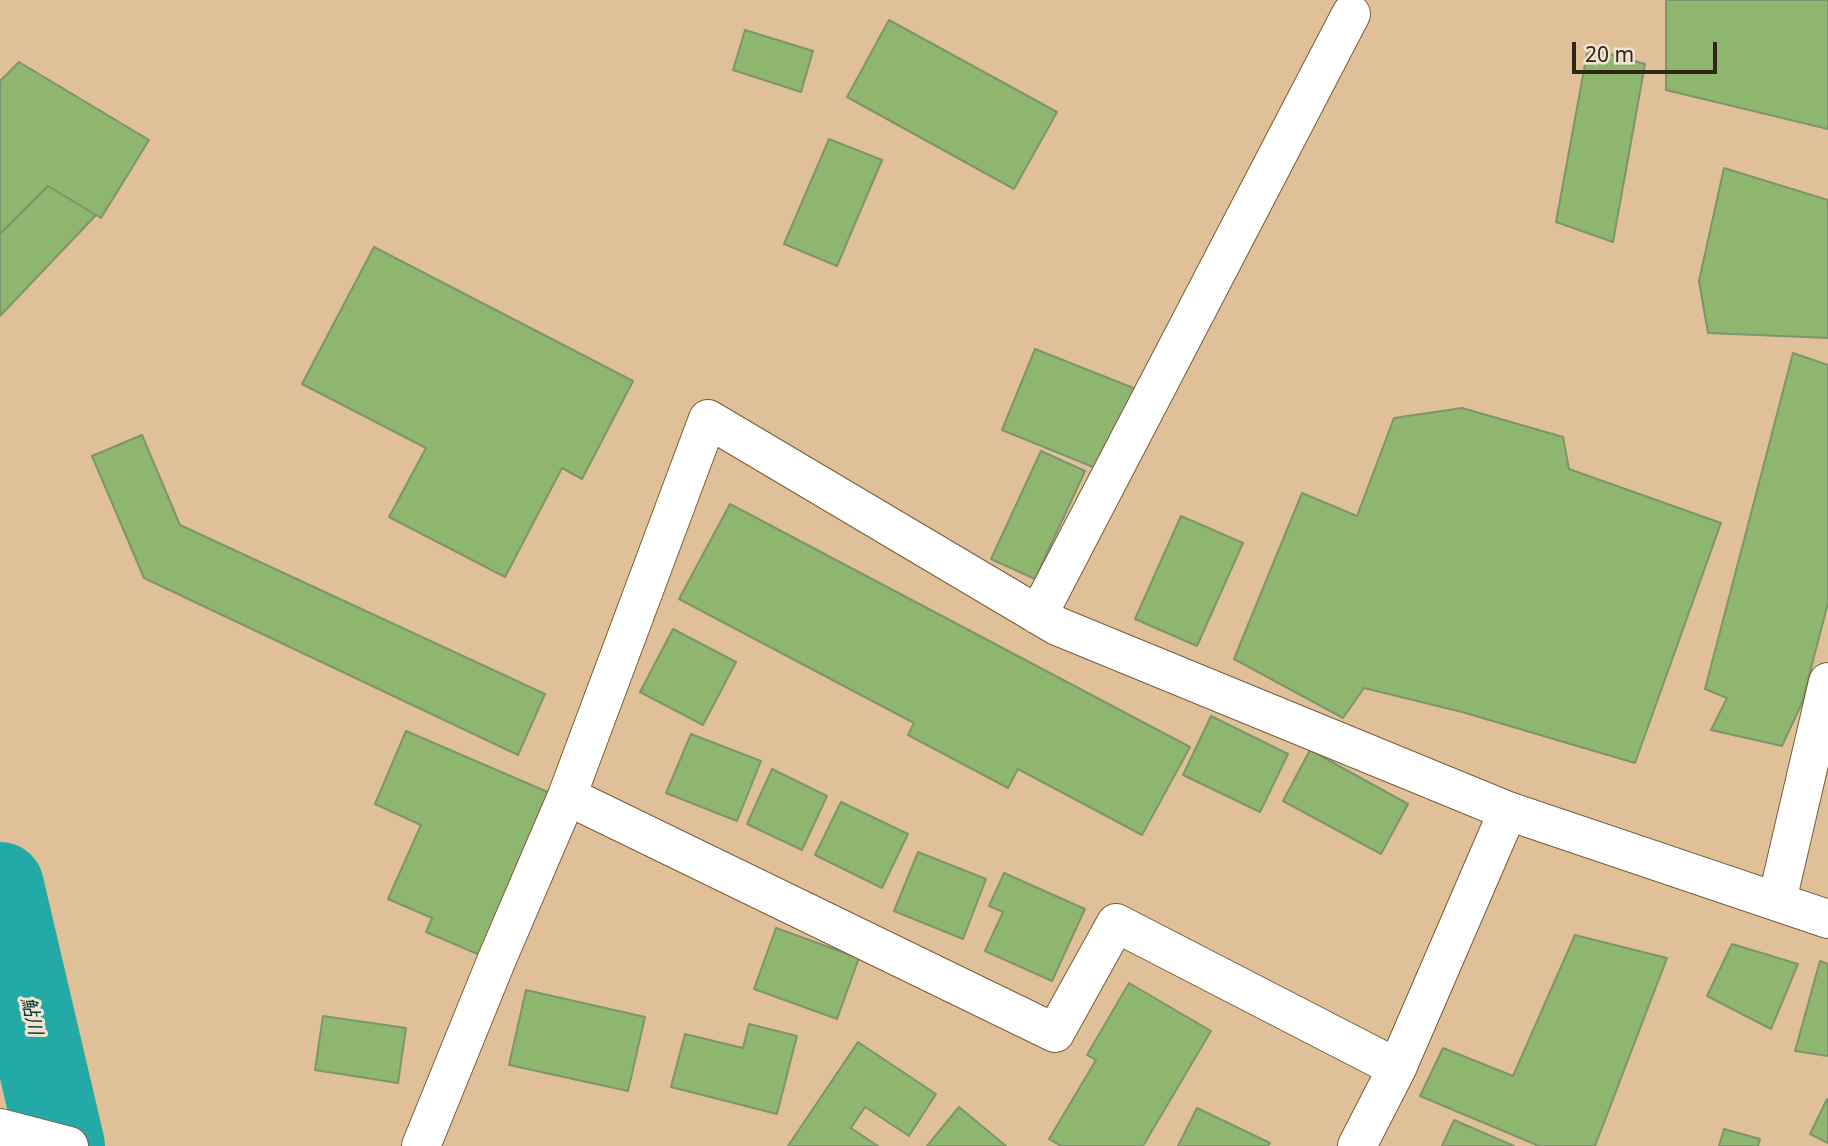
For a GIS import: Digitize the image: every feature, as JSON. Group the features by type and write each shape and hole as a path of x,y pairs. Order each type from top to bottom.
{"street":[{"path":"1038,615 1351,14"},
{"path":"421,1146 496,959 567,796 708,419 1057,626 1508,811 1828,919"},
{"path":"1777,901 1828,682"},
{"path":"567,796 1055,1033 1116,923 1397,1068"},
{"path":"1357,1146 1397,1068 1508,811"},
{"path":"0,1128 69,1146"}],"building":[{"path":"1666,0 1828,0 1828,129 1666,90"},
{"path":"889,20 1057,112 1014,189 847,97"},
{"path":"745,30 813,51 801,92 733,70"},
{"path":"1588,48 1645,64 1613,242 1556,222"},
{"path":"19,62 149,140 101,218 48,186 0,234 0,81"},
{"path":"829,139 882,160 837,266 784,244"},
{"path":"1724,168 1828,200 1828,338 1708,333 1699,281"},
{"path":"48,186 96,215 0,316 0,234"},
{"path":"374,247 633,381 582,479 562,468 505,577 389,517 426,448 302,384"},
{"path":"1035,349 1136,389 1103,471 1002,430"},
{"path":"1793,353 1828,365 1828,603 1802,703 1782,746 1711,730 1727,698 1705,689"},
{"path":"1462,408 1563,437 1569,469 1721,523 1635,763 1462,712 1364,688 1343,718 1234,659 1302,493 1357,516 1394,418"},
{"path":"142,435 180,525 545,694 518,755 144,578 92,456"},
{"path":"1041,451 1085,471 1035,579 991,559"},
{"path":"730,504 1190,747 1142,835 1018,769 1008,788 908,735 914,723 679,599"},
{"path":"1181,516 1243,543 1197,646 1135,619"},
{"path":"673,629 736,662 703,725 640,692"},
{"path":"1211,716 1288,754 1260,812 1183,775"},
{"path":"406,731 557,796 487,958 426,932 432,918 388,899 421,825 375,804"},
{"path":"691,734 761,761 737,821 666,793"},
{"path":"1310,750 1408,804 1381,854 1283,801"},
{"path":"772,769 827,796 802,850 747,824"},
{"path":"841,802 908,834 882,888 815,855"},
{"path":"918,852 986,879 963,939 894,911"},
{"path":"1004,873 1085,909 1052,981 985,951 1003,912 989,906"},
{"path":"776,928 859,958 837,1019 754,989"},
{"path":"1575,935 1667,958 1595,1146 1539,1146 1420,1096 1443,1048 1513,1076"},
{"path":"1732,944 1798,964 1771,1029 1707,996"},
{"path":"1820,961 1828,964 1828,1056 1795,1051"},
{"path":"1129,983 1211,1031 1143,1146 1061,1146 1049,1139 1096,1060 1087,1055"},
{"path":"526,990 645,1017 628,1091 509,1065"},
{"path":"323,1016 406,1028 398,1083 315,1070"},
{"path":"749,1024 797,1036 777,1114 671,1087 685,1034 743,1048"},
{"path":"858,1042 936,1094 909,1136 865,1107 851,1128 878,1146 788,1146"},
{"path":"1828,1100 1828,1143 1810,1134"},
{"path":"959,1107 1006,1146 927,1146"},
{"path":"1197,1108 1270,1143 1268,1146 1178,1146"},
{"path":"1454,1120 1514,1146 1442,1146"},
{"path":"1724,1129 1760,1139 1758,1146 1719,1146"}],"waterway":[{"name":"鮎川","path":"0,886 61,1146"}]}
